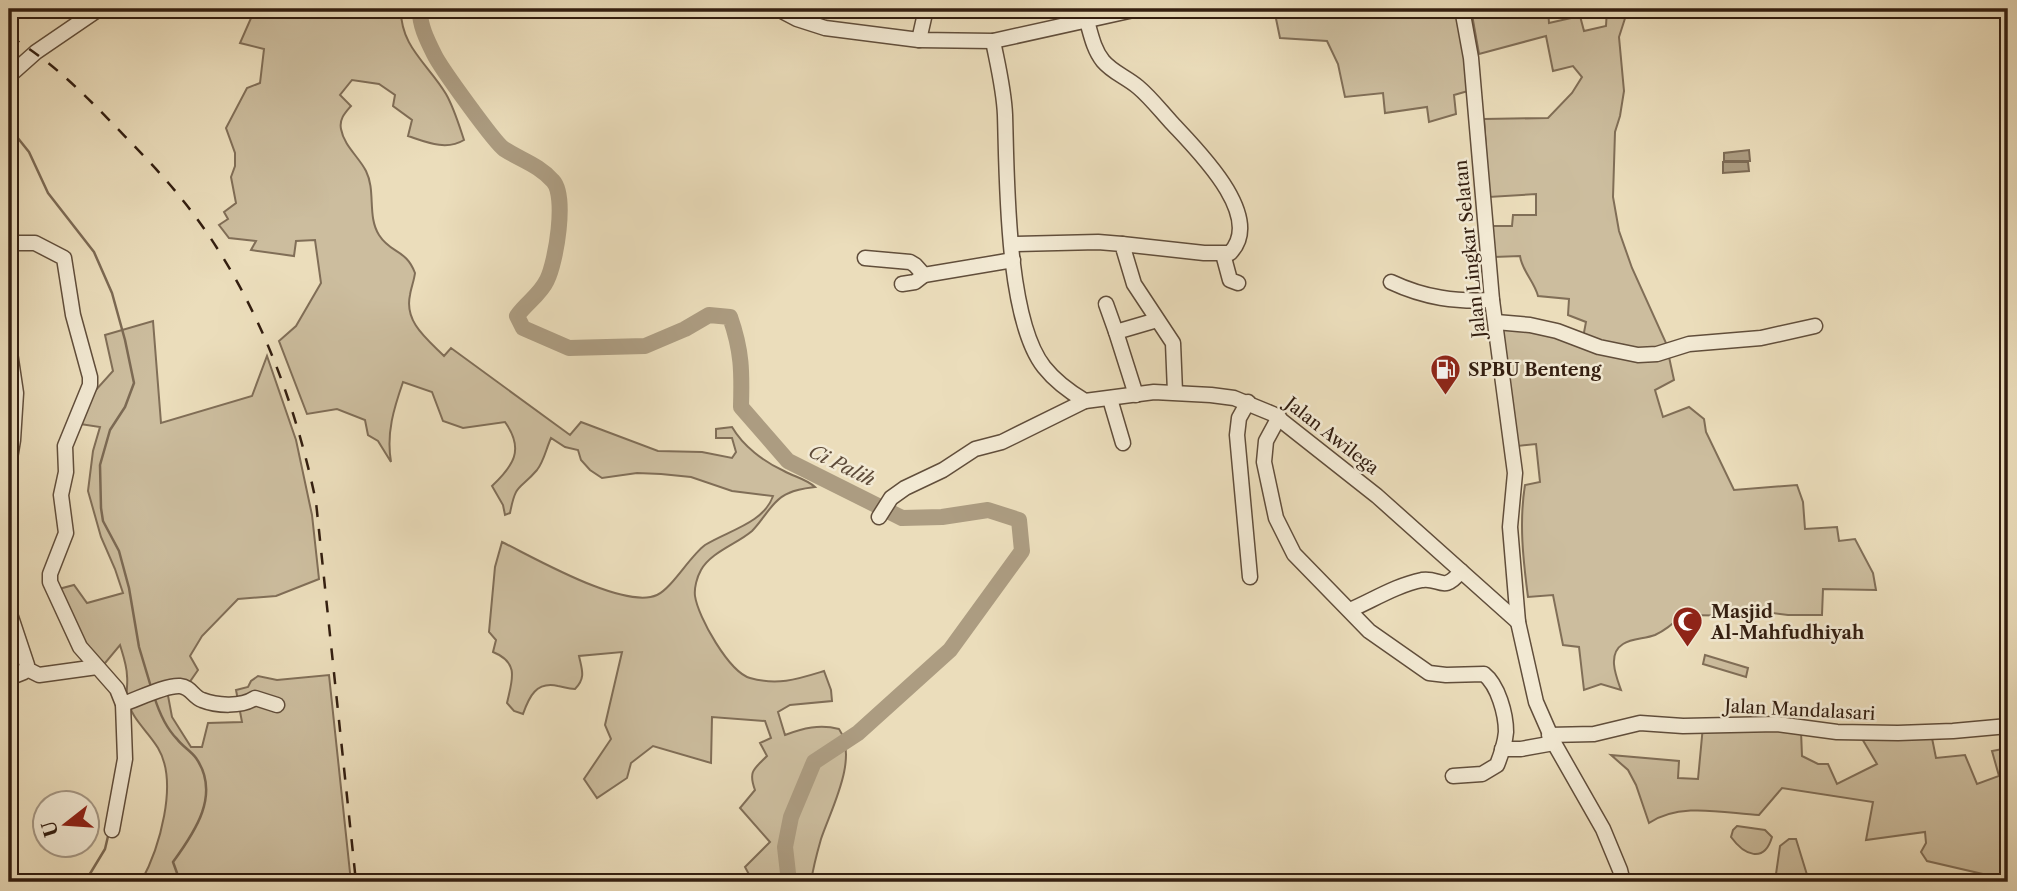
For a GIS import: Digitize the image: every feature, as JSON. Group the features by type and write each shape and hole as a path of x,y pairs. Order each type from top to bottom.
{"street":[{"path":"73,9 77,24"},
{"path":"9,76 36,52 99,9"},
{"path":"778,9 797,19 825,27 919,40 993,41 1138,9"},
{"path":"919,40 926,9"},
{"name":"Jalan Lingkar Selatan","path":"1462,9 1473,70 1493,300 1515,473 1510,527 1518,622 1536,702 1552,739 1603,829 1623,882"},
{"path":"1845,9 1946,9"},
{"path":"1012,244 1098,242 1223,254 1230,253 1238,245 1238,217 1227,189 1214,170 1138,87 1102,60 1096,51 1087,21"},
{"path":"879,517 891,498 905,488 943,470 975,449 1002,442 1085,401 1066,388 1044,367 1034,349 1021,305 1013,260 1003,88 993,41"},
{"path":"9,243 31,242 64,258 73,315 89,370 90,385 65,446 66,472 61,495 66,533 50,578 76,640 117,690 123,704 125,758 112,830"},
{"path":"1122,244 1134,284 1174,343 1175,392"},
{"path":"1223,254 1230,280 1238,284"},
{"path":"865,258 910,262 924,275"},
{"path":"902,284 915,282 924,275 1013,260"},
{"path":"1391,282 1421,295 1461,301 1493,300"},
{"path":"1106,304 1136,395"},
{"path":"1116,332 1157,320"},
{"path":"1496,322 1557,331 1599,347 1637,355 1657,354 1689,344 1761,338 1815,326"},
{"path":"9,346 16,393 15,425 9,464"},
{"name":"Jalan Awilega","path":"1085,401 1175,392 1223,396 1248,402 1279,417 1377,496 1518,622"},
{"path":"1111,399 1123,443"},
{"path":"1248,402 1239,418 1237,435 1251,577"},
{"path":"1279,417 1264,449 1264,462 1276,518 1294,554 1368,631 1429,673 1478,673 1489,677 1506,730 1497,765 1482,774 1453,776"},
{"path":"1350,610 1422,580 1444,584 1457,577 1461,571"},
{"path":"9,611 27,660 27,669"},
{"path":"27,669 39,675 96,667"},
{"path":"9,678 27,669"},
{"path":"123,704 179,686 189,688 198,698 211,702 233,705 249,703 255,698 277,705"},
{"name":"Jalan Mandalasari","path":"1502,749 1521,749 1552,739 1594,734 1640,723 1683,726 1777,724 1837,732 1898,733 2008,726"}],"shaded area":[{"path":"255,9 401,9 405,34 416,54 446,94 464,140 443,145 408,136 412,120 393,106 395,95 379,84 352,80 340,95 351,106 342,119 341,129 345,141 369,179 375,228 388,246 403,255 415,273 410,292 410,314 418,329 444,356 451,348 570,435 581,422 658,451 702,452 732,458 736,452 732,438 716,438 716,429 732,427 742,441 762,458 815,487 783,496 773,504 752,531 711,558 700,573 695,593 702,617 716,643 742,674 760,680 779,681 824,671 832,701 790,705 778,712 785,735 825,727 839,729 844,741 845,769 821,839 811,882 753,882 745,867 770,842 740,808 755,790 752,774 767,756 760,743 771,738 765,721 712,717 711,763 653,746 631,763 627,778 597,798 584,779 611,739 605,725 622,652 579,656 582,677 575,689 550,685 539,688 531,696 523,714 514,711 507,703 512,680 511,667 502,656 493,652 496,640 489,632 495,567 502,542 579,580 623,595 642,598 663,591 705,545 753,520 762,513 773,496 732,491 691,477 637,473 602,478 581,460 578,450 565,447 551,438 539,466 516,491 510,513 505,515 503,505 492,486 506,472 514,457 514,441 505,422 463,428 443,421 432,392 403,382 390,431 391,462 378,441 368,435 365,420 337,409 307,414 279,341 296,326 321,283 315,240 296,241 294,256 251,250 256,241 229,238 219,225 228,219 224,212 236,203 231,177 235,166 235,153 226,128 247,88 260,83 264,49 240,43"},
{"path":"1274,9 1456,9 1463,38 1468,91 1454,95 1456,114 1429,122 1427,107 1385,113 1383,93 1345,97 1338,64 1327,41 1280,38"},
{"path":"1471,9 1548,9 1549,23 1580,16 1584,31 1606,26 1607,9 1628,9 1619,37 1624,91 1615,132 1613,197 1619,231 1632,268 1666,343 1674,380 1655,390 1663,417 1689,407 1704,419 1706,432 1734,490 1797,485 1803,502 1805,529 1837,527 1839,541 1855,539 1873,573 1876,590 1823,589 1822,615 1788,615 1751,610 1750,616 1682,615 1659,633 1627,642 1618,648 1614,666 1621,690 1601,684 1584,690 1579,647 1563,645 1553,595 1528,597 1522,541 1523,499 1525,485 1540,482 1536,444 1518,446 1501,325 1582,343 1586,322 1568,315 1569,299 1538,296 1520,256 1494,257 1492,226 1512,226 1513,215 1536,215 1536,194 1489,197 1484,119 1548,118 1572,93 1582,77 1573,66 1553,71 1546,36 1479,54"},
{"path":"1749,150 1750,161 1724,161 1724,153"},
{"path":"1723,162 1748,162 1749,171 1723,173"},
{"path":"153,321 161,423 252,396 267,356 296,440 312,515 319,579 276,596 238,599 202,636 190,656 198,670 189,683 166,685 172,717 191,747 202,747 208,723 242,722 236,690 248,687 258,676 277,680 329,675 351,882 141,882 154,852 164,816 167,779 164,762 158,748 129,705 126,668 120,645 101,668 78,641 55,590 74,585 87,603 123,593 101,537 88,491 93,451 100,427 80,424 94,392 113,371 105,335"},
{"path":"1705,655 1748,668 1746,677 1703,664"},
{"path":"1703,726 1801,731 1802,756 1818,764 1828,764 1837,784 1877,764 1861,737 1932,738 1936,758 1965,755 1977,784 1999,776 1992,751 2008,748 2008,882 1998,882 2000,878 1927,861 1921,852 1926,843 1925,832 1866,840 1873,802 1782,788 1759,815 1688,811 1661,817 1649,823 1628,770 1611,755 1679,761 1678,778 1698,779"},
{"path":"1737,826 1765,830 1772,837 1764,851 1753,854 1736,843 1731,837"},
{"path":"1789,839 1796,839 1808,878 1776,874 1780,846"}],"waterway":[{"name":"Ci Palih","path":"420,9 422,26 434,54 479,120 504,149 542,171 557,189 560,214 554,259 544,285 517,316 523,328 569,348 645,346 685,329 709,315 730,317 740,362 741,407 788,461 902,518 942,517 988,510 1019,520 1022,551 950,650 858,733 814,762 791,817 785,847 789,882"},
{"path":"9,127 29,152 48,193 94,252 112,293 125,340 134,383 125,407 110,430 100,465 101,508 103,521 119,551 129,588 139,647 151,687"},
{"path":"154,696 169,729 196,758 206,785 206,799 197,825 173,862 177,873 173,882"},
{"path":"85,882 105,849 109,832"}],"railway":[{"path":"9,36 38,55 77,88 177,193 231,271 268,345 296,423 316,502 356,882"}],"place":[{"name":"SPBU Benteng","path":"1445,397"},
{"name":"Masjid Al-Mahfudhiyah","path":"1688,649"}]}
